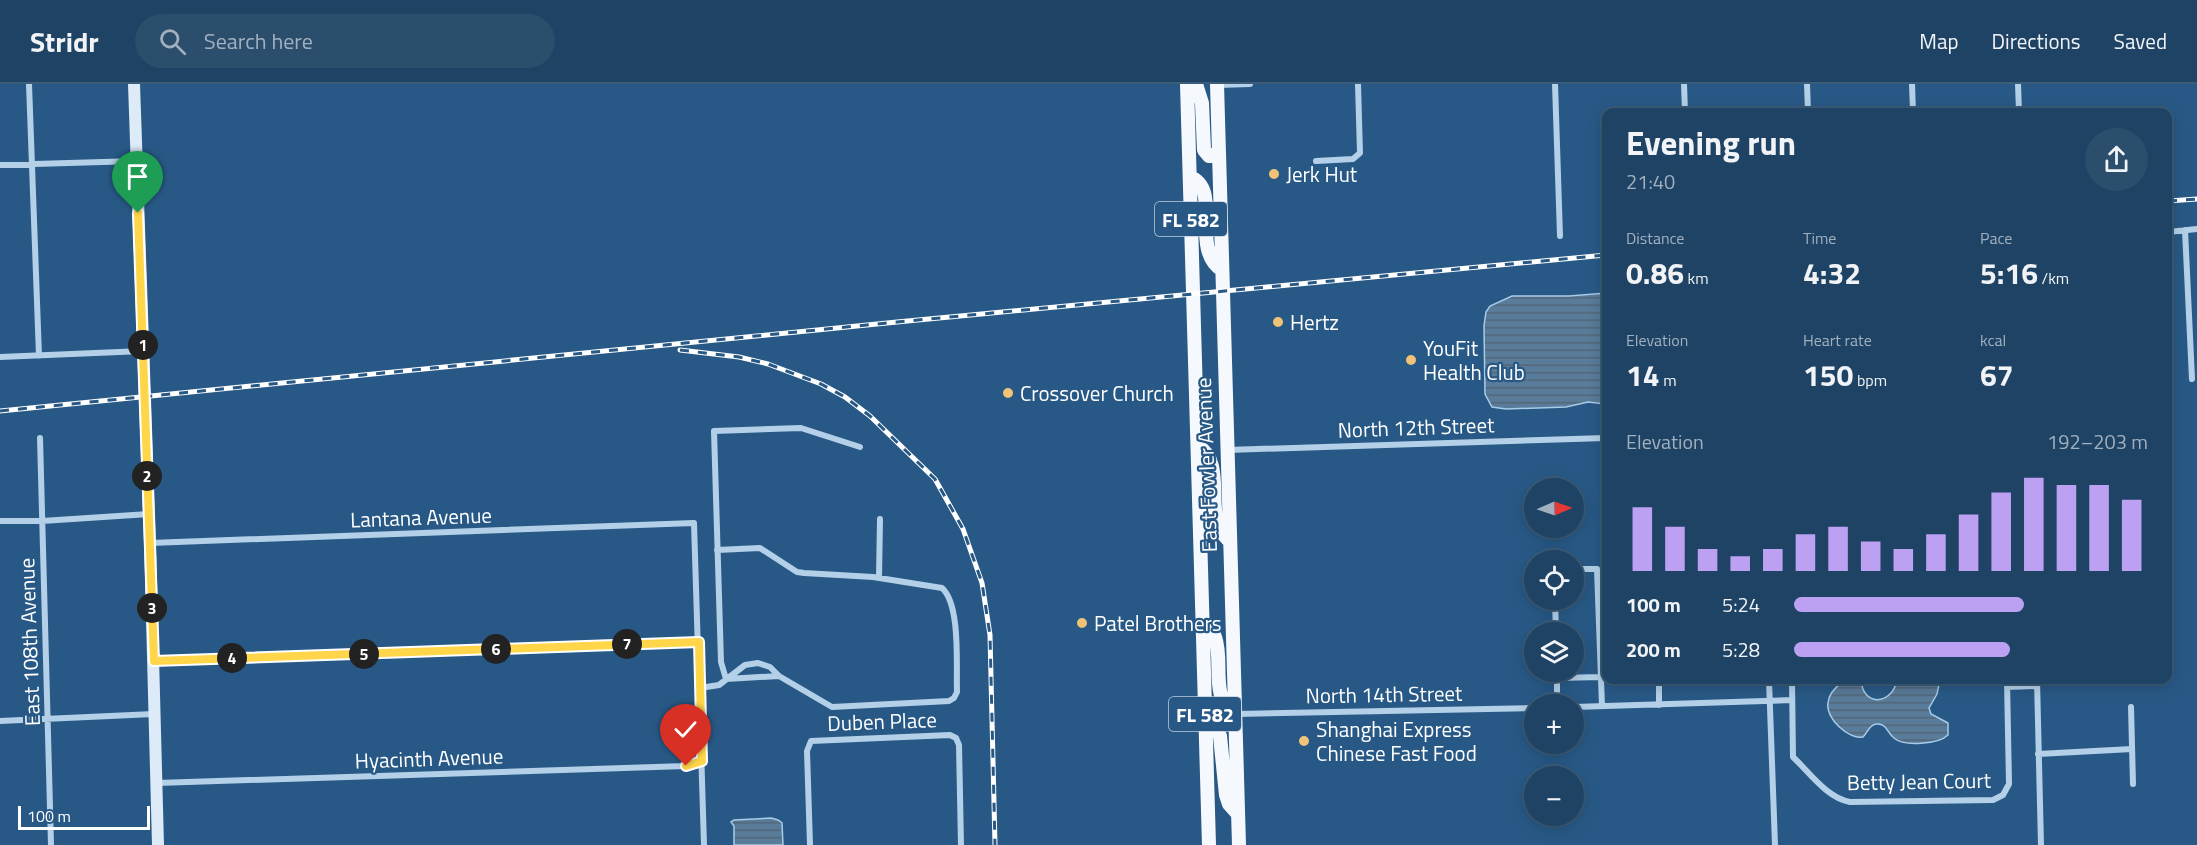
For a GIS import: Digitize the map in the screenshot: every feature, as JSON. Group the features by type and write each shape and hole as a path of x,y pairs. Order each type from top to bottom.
{"main road":[{"name":"East Fowler Avenue","path":"1187,84 1209,845"},
{"path":"1196,84 1202,103 1204,150 1209,156 1219,156"},
{"name":"East Fowler Avenue","path":"1217,85 1239,845"},
{"path":"1190,177 1199,181 1203,188 1209,253 1211,261 1222,270"},
{"path":"1198,446 1211,460 1218,528 1230,542"},
{"path":"1202,622 1215,636 1221,696 1227,707 1235,714"},
{"path":"1205,719 1214,725 1220,736 1226,795 1229,804 1238,814"}],"street":[{"path":"29,84 39,356"},
{"path":"134,84 154,661 158,845"},
{"path":"1217,85 1250,84"},
{"path":"1316,162 1353,159 1360,153 1358,84"},
{"path":"1555,84 1560,236"},
{"path":"1684,84 1685,108"},
{"path":"1807,84 1808,108"},
{"path":"1912,84 1913,108"},
{"path":"2018,84 2019,108"},
{"path":"0,165 136,160"},
{"path":"2172,232 2197,229"},
{"path":"2185,230 2192,379"},
{"path":"0,357 143,351"},
{"path":"726,679 721,662 714,431 797,428 860,447"},
{"name":"East 108th Avenue","path":"40,438 51,845"},
{"name":"North 12th Street","path":"1227,450 1602,438"},
{"path":"0,521 42,521 149,514"},
{"path":"879,578 880,519"},
{"name":"Lantana Avenue","path":"150,543 694,523 699,642"},
{"path":"700,688 714,687 745,665 758,663 770,666 779,676 832,707 949,701 957,692 955,638 950,599 938,586 879,578 800,573 760,548 717,550"},
{"path":"1584,569 1597,569 1602,706"},
{"path":"154,661 699,642 704,845"},
{"path":"726,679 779,676"},
{"path":"1584,676 1601,677"},
{"path":"1659,684 1659,705"},
{"path":"1769,684 1775,845"},
{"name":"Betty Jean Court","path":"1792,684 1793,757 1838,800 1850,802 1993,800 2003,795 2009,784 2007,687"},
{"path":"2007,687 2030,684"},
{"path":"2037,684 2041,845"},
{"path":"1584,707 1792,700"},
{"path":"2131,707 2133,784"},
{"name":"North 14th Street","path":"1235,714 1524,708"},
{"path":"0,721 154,714"},
{"name":"Duben Place","path":"810,845 807,751 809,743 816,739 950,735 956,738 958,745 962,845"},
{"path":"2038,754 2132,749"},
{"name":"Hyacinth Avenue","path":"156,783 686,766 702,761"}],"water":[{"path":"1602,293 1602,404 1588,402 1566,407 1506,409 1492,407 1485,394 1484,326 1486,312 1490,306 1512,296"},
{"path":"1840,684 1862,684 1867,695 1876,700 1886,697 1896,684 1939,684 1937,694 1929,708 1931,714 1948,723 1948,735 1937,741 1905,743 1894,738 1882,725 1876,724 1870,727 1863,737 1851,735 1839,727 1830,715 1828,703 1834,690"},
{"path":"771,818 782,823 783,845 734,845 734,826 731,822"}],"railway":[{"path":"2172,201 2197,199"},
{"path":"0,411 897,322 1602,255"},
{"path":"680,350 739,357 768,364 821,384 845,397 870,416 935,479 963,529 982,583 990,635 995,845"}],"place":[{"name":"Jerk Hut","path":"1274,174"},
{"name":"Hertz","path":"1278,322"},
{"name":"YouFit Health Club","path":"1411,360"},
{"name":"Crossover Church","path":"1008,393"},
{"name":"Patel Brothers","path":"1082,623"},
{"name":"Shanghai Express Chinese Fast Food","path":"1304,741"}],"route":[{"path":"138,213 154,661 699,642 702,761 686,766"}]}
